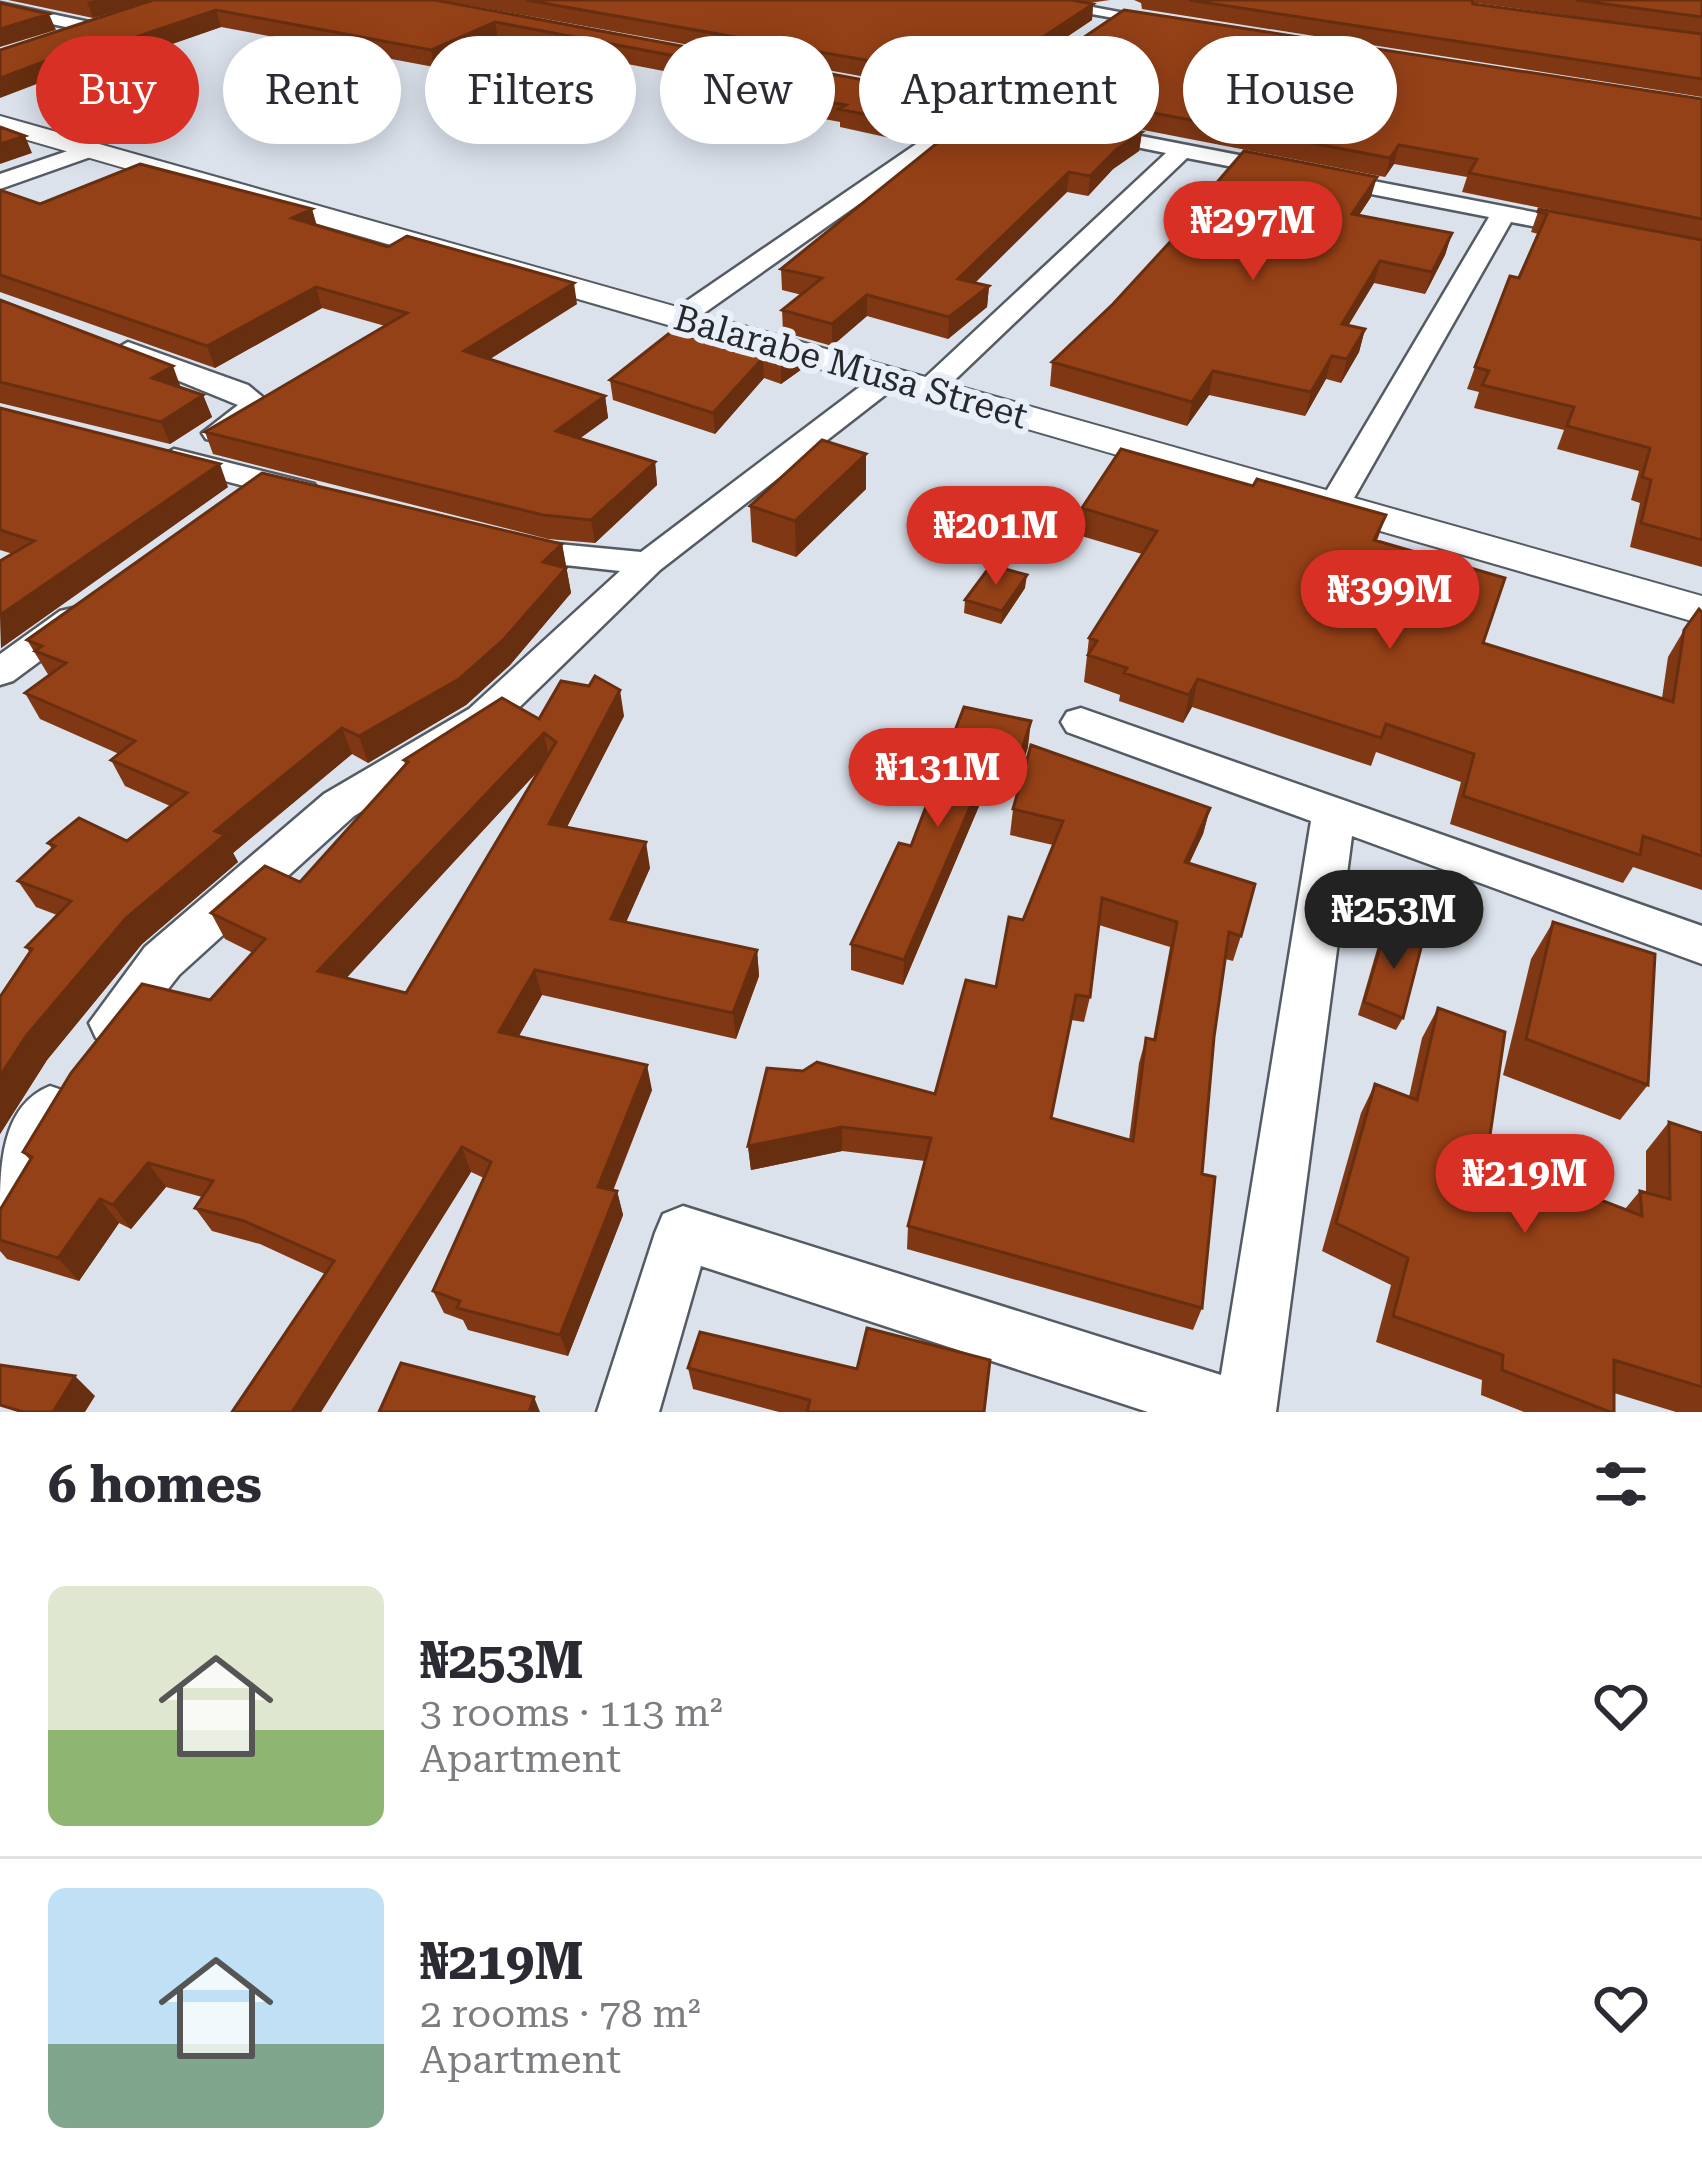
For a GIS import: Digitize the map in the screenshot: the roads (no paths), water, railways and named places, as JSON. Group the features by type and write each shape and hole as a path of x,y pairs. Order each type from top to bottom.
{"street":[{"path":"1022,0 1108,22 1186,26"},
{"path":"1108,22 1139,0"},
{"path":"0,8 94,28"},
{"path":"69,36 116,21"},
{"name":"Balarabe Musa Street","path":"0,124 1702,610"},
{"path":"681,317 931,144"},
{"path":"1144,144 1613,234"},
{"path":"0,182 91,149"},
{"path":"928,390 1180,152"},
{"path":"1334,505 1503,214"},
{"path":"108,344 238,392 255,403 245,415 177,459"},
{"path":"94,1046 162,962 339,805 483,719 648,563 888,379"},
{"path":"133,448 330,498"},
{"path":"227,508 265,481"},
{"path":"482,536 547,553 648,563"},
{"path":"0,672 94,604"},
{"path":"1081,722 1702,946"},
{"path":"628,1412 683,1233 1244,1412 1334,813"},
{"path":"0,1191 68,1079"}]}
